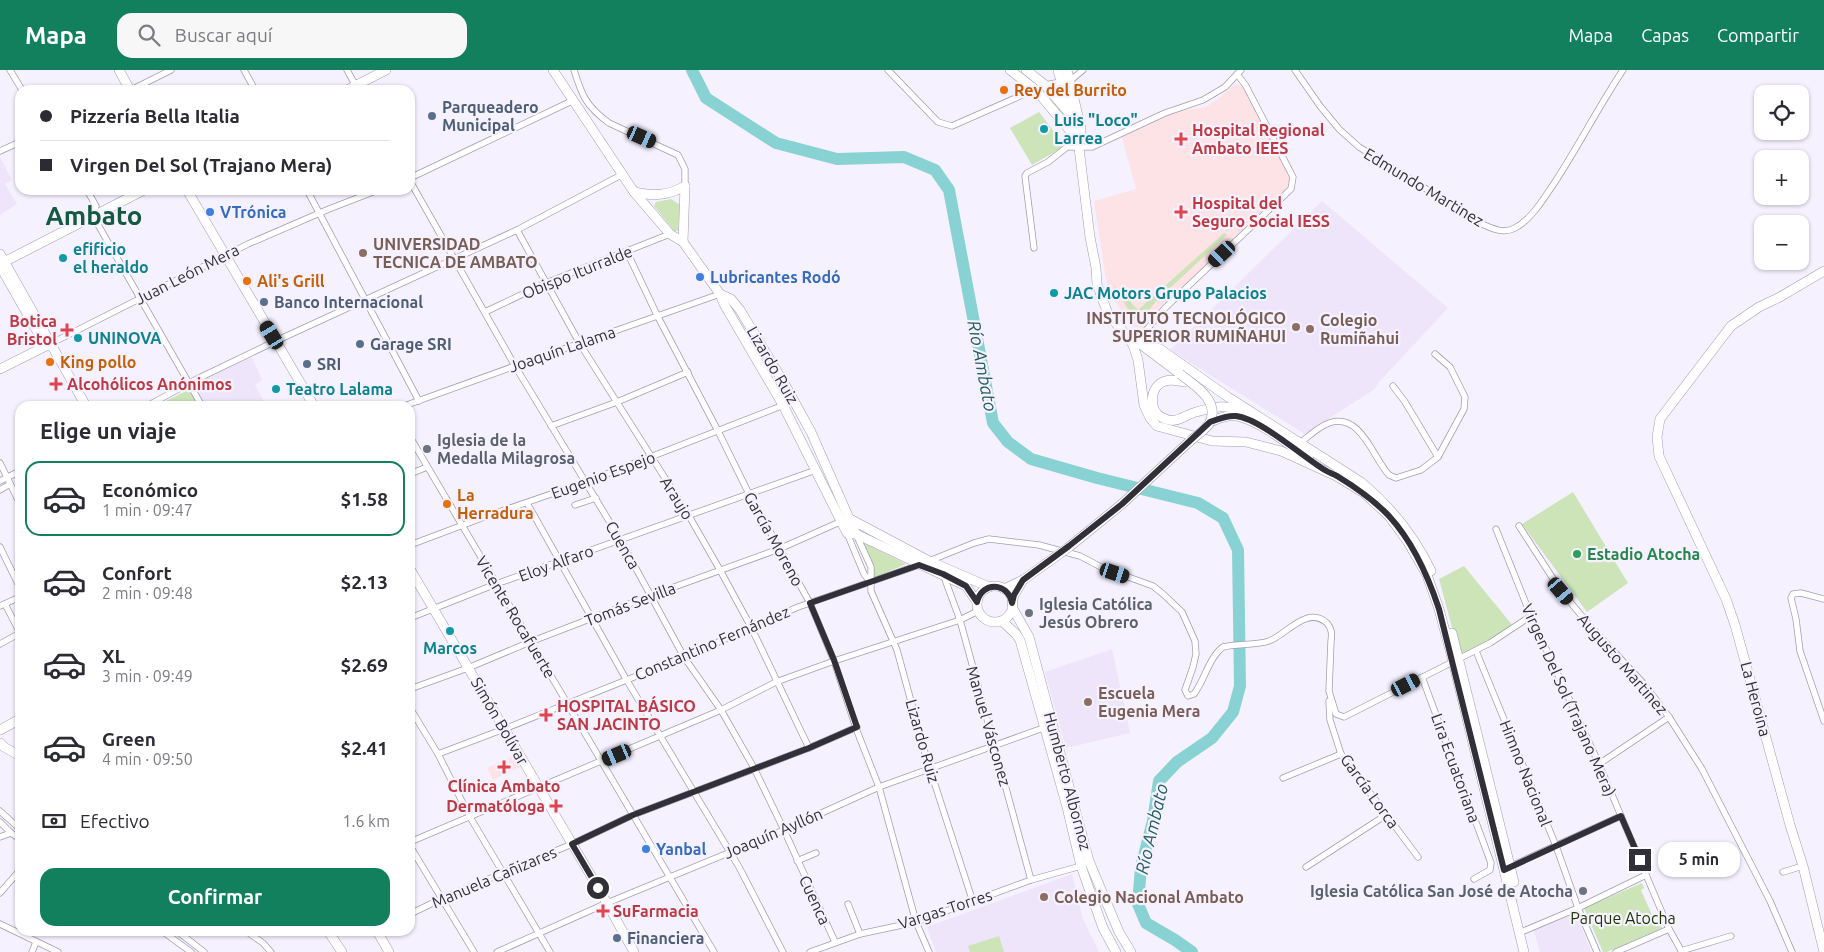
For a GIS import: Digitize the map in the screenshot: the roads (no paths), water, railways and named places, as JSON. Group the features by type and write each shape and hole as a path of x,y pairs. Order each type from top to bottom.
{"main road":[{"path":"119,70 128,85"},
{"path":"362,85 386,70"},
{"name":"Lizardo Ruiz","path":"553,70 634,192 670,234 683,242 720,294 783,405 816,470 846,520"},
{"path":"1010,70 1036,90 1073,134"},
{"path":"1026,70 1045,86 1081,128"},
{"path":"1058,70 1066,81 1081,128 1079,148 1090,237 1098,276 1112,309 1135,343 1159,366 1202,391 1207,397 1213,412 1210,422"},
{"path":"1067,70 1066,81 1070,115 1073,134 1079,148"},
{"path":"634,192 661,195 674,192 685,186"},
{"path":"683,242 685,186"},
{"path":"76,401 48,345 1,261 134,195"},
{"path":"190,195 311,401"},
{"name":"La Heroina","path":"1824,271 1759,307 1732,326 1660,419 1657,437 1660,456 1726,599 1749,672 1790,825 1803,866 1824,952"},
{"name":"Lizardo Ruiz","path":"720,294 731,300 740,310 794,401 811,432 852,533"},
{"path":"1135,343 1160,349 1251,412 1361,482 1381,498 1412,535 1433,574 1456,659 1522,932 1524,952"},
{"path":"1135,343 1144,405 1150,418 1157,426 1212,441 1246,442 1281,451 1322,468"},
{"path":"48,345 83,401"},
{"name":"Juan León Mera","path":"0,369 48,345"},
{"path":"1190,442 1206,420 1208,410 1205,399 1182,378 1160,383 1154,391 1152,400 1154,411 1161,418 1171,421 1183,418 1194,412 1218,407 1251,412"},
{"path":"1004,589 1023,580 1122,504 1210,422 1235,415 1250,420 1283,440 1369,498 1389,516 1408,542 1424,569 1456,659"},
{"path":"846,520 989,587"},
{"path":"852,533 966,586 985,620 996,622 1002,621 1007,617 1014,595 1023,580"},
{"name":"Simón Bolívar","path":"415,577 634,952"},
{"path":"977,607 981,593 994,586 1004,589 1009,593 1012,605"},
{"name":"Humberto Albornoz","path":"1012,605 1028,637 1049,727 1085,864 1103,928 1116,952"},
{"name":"Humberto Albornoz","path":"1002,621 1020,640 1049,727"},
{"path":"0,730 15,722"},
{"path":"2,745 15,753"},
{"name":"Humberto Albornoz","path":"1085,864 1131,952"},
{"path":"1522,932 1530,952"},
{"path":"331,936 342,952"},
{"path":"376,936 384,952"},
{"path":"378,936 389,952"}],"street":[{"path":"10,70 19,85"},
{"path":"141,85 171,70"},
{"path":"244,70 252,85"},
{"path":"347,70 355,85"},
{"path":"574,70 583,98 602,118 678,155 685,169 685,186"},
{"path":"888,70 938,122 947,125 957,125 1045,86 1066,81 1083,70"},
{"name":"Edmundo Martinez","path":"1295,70 1320,106 1339,129 1359,148 1482,224 1505,232 1515,229 1528,218 1544,198 1623,70"},
{"path":"1034,248 1025,174 1048,162 1067,147 1092,147 1166,113 1203,100 1225,87 1239,72 1294,177 1291,190 1165,308 1135,343"},
{"path":"415,178 574,100"},
{"path":"0,151 15,144"},
{"path":"157,401 276,341 517,230 623,174"},
{"name":"Cuenca","path":"415,189 515,366 596,498 652,595 684,657 721,710 754,768 835,942"},
{"path":"90,195 96,206 93,216 199,401"},
{"path":"310,195 419,401"},
{"name":"Juan León Mera","path":"48,345 225,255 365,195"},
{"name":"Araujo","path":"517,230 580,344 689,516 720,570 751,627 809,748"},
{"name":"Obispo Iturralde","path":"485,312 546,283 670,234"},
{"name":"García Moreno","path":"627,252 657,315 688,372 749,494 810,603 834,660 879,787 916,922 929,952"},
{"name":"Joaquín Lalama","path":"415,402 720,294"},
{"path":"1300,443 1330,422 1342,422 1354,426 1362,435 1389,475 1396,478 1421,470 1438,456 1464,409 1465,397 1450,367 1435,354"},
{"path":"551,426 617,402 688,372"},
{"path":"1392,386 1406,402 1438,456"},
{"name":"Eugenio Espejo","path":"415,544 586,482 794,401"},
{"name":"Vicente Rocafuerte","path":"415,446 714,952"},
{"path":"0,463 15,494"},
{"path":"415,472 427,467"},
{"name":"Eloy Alfaro","path":"415,616 496,584 816,470"},
{"path":"0,490 15,476"},
{"path":"0,482 9,481"},
{"path":"574,505 596,498"},
{"path":"527,503 626,679 730,851 783,952"},
{"name":"Tomás Sevilla","path":"415,687 652,595 779,549 846,520"},
{"name":"Augusto Martinez","path":"1519,526 1561,591 1591,627 1644,684 1670,717 1702,769 1770,902 1792,952"},
{"name":"Virgen Del Sol (Trajano Mera)","path":"1496,529 1531,616 1599,764 1681,951"},
{"name":"Lizardo Ruiz","path":"852,533 871,567 871,591 894,642 930,769 973,902"},
{"name":"Constantino Fernández","path":"438,754 684,657 810,603 989,539 1039,545 1080,556 1101,567 1153,586 1175,603 1182,612 1195,641 1196,654 1185,690 1188,696 1194,694 1198,689 1220,649 1228,646 1262,643"},
{"path":"0,547 15,578"},
{"name":"Manuel Vásconez","path":"943,574 960,620 1031,880"},
{"path":"1824,599 1801,593 1793,594 1791,598 1800,651 1824,721"},
{"path":"15,599 3,605 15,625"},
{"path":"415,840 721,710 776,682 834,660 960,620 977,607"},
{"path":"1329,691 1336,714 1344,717 1456,659 1476,651 1504,635 1531,616"},
{"name":"García Lorca","path":"1262,643 1273,640 1298,621 1311,618 1322,620 1328,624 1332,634 1329,691 1330,720 1341,754 1418,857"},
{"path":"0,644 15,636"},
{"name":"Himno Nacional","path":"1476,651 1556,846 1578,908 1598,952"},
{"name":"Lira Ecuatoriana","path":"1422,677 1491,863 1490,870 1474,879"},
{"path":"415,716 438,754 470,817 550,952"},
{"path":"1599,764 1670,717"},
{"name":"Manuela Cañizares","path":"415,912 572,844 633,815 809,748 857,727"},
{"name":"Joaquín Ayllón","path":"497,952 607,903 784,830 879,787 1049,727"},
{"path":"1283,778 1341,754"},
{"path":"0,811 15,824"},
{"path":"1306,867 1386,815"},
{"path":"1507,868 1621,816"},
{"path":"0,822 15,836"},
{"path":"0,837 11,833"},
{"path":"797,861 816,853"},
{"path":"415,855 474,952"},
{"name":"Vargas Torres","path":"810,952 860,934 916,922 1031,880 1085,864"},
{"path":"1783,872 1803,866"},
{"path":"1522,932 1578,908 1646,874"},
{"path":"0,893 15,876"},
{"path":"848,904 860,934"},
{"path":"0,924 15,932"},
{"path":"1616,952 1670,929"},
{"path":"24,936 58,952"},
{"path":"169,936 192,952"},
{"path":"183,936 204,952"},
{"path":"253,936 271,952"},
{"path":"1681,951 1731,936"},
{"path":"32,952 36,942"}],"waterway":[{"name":"Río Ambato","path":"692,70 706,98 776,143 837,159 904,157 935,170 949,190 993,423 1008,442 1031,459 1097,478 1198,503 1223,518 1238,550 1240,686 1233,712 1212,738 1177,762 1159,781 1153,821 1141,867 1138,904 1146,923 1192,952"}],"place":[{"name":"Rey del Burrito","path":"1004,90"},
{"name":"Parqueadero Municipal","path":"432,116"},
{"name":"Luis \"Loco\" Larrea","path":"1044,129"},
{"name":"Hospital Regional Ambato IEES","path":"1181,139"},
{"name":"VTrónica","path":"210,212"},
{"name":"Hospital del Seguro Social IESS","path":"1181,212"},
{"name":"UNIVERSIDAD TECNICA DE AMBATO","path":"363,253"},
{"name":"efificio el heraldo","path":"63,258"},
{"name":"Lubricantes Rodó","path":"700,277"},
{"name":"Ali's Grill","path":"247,281"},
{"name":"JAC Motors Grupo Palacios","path":"1054,293"},
{"name":"Banco Internacional","path":"264,302"},
{"name":"INSTITUTO TECNOLÓGICO SUPERIOR RUMIÑAHUI","path":"1296,327"},
{"name":"Colegio Rumiñahui","path":"1310,329"},
{"name":"Botica Bristol","path":"67,330"},
{"name":"UNINOVA","path":"78,338"},
{"name":"Garage SRI","path":"360,344"},
{"name":"King pollo","path":"50,362"},
{"name":"SRI","path":"307,364"},
{"name":"Alcohólicos Anónimos","path":"56,384"},
{"name":"Teatro Lalama","path":"276,389"},
{"name":"Iglesia de la Medalla Milagrosa","path":"427,449"},
{"name":"La Herradura","path":"447,504"},
{"name":"Estadio Atocha","path":"1577,554"},
{"name":"Iglesia Católica Jesús Obrero","path":"1029,613"},
{"name":"Marcos","path":"450,631"},
{"name":"Escuela Eugenia Mera","path":"1088,702"},
{"name":"HOSPITAL BÁSICO SAN JACINTO","path":"546,715"},
{"name":"Clínica Ambato","path":"504,767"},
{"name":"Dermatóloga","path":"556,806"},
{"name":"Yanbal","path":"646,849"},
{"name":"Iglesia Católica San José de Atocha","path":"1583,891"},
{"name":"Colegio Nacional Ambato","path":"1044,897"},
{"name":"SuFarmacia","path":"603,911"},
{"name":"Financiera","path":"617,938"}],"district":[{"name":"Ambato","path":"94,216"}],"park label":[{"name":"Parque Atocha","path":"1623,918"}]}
